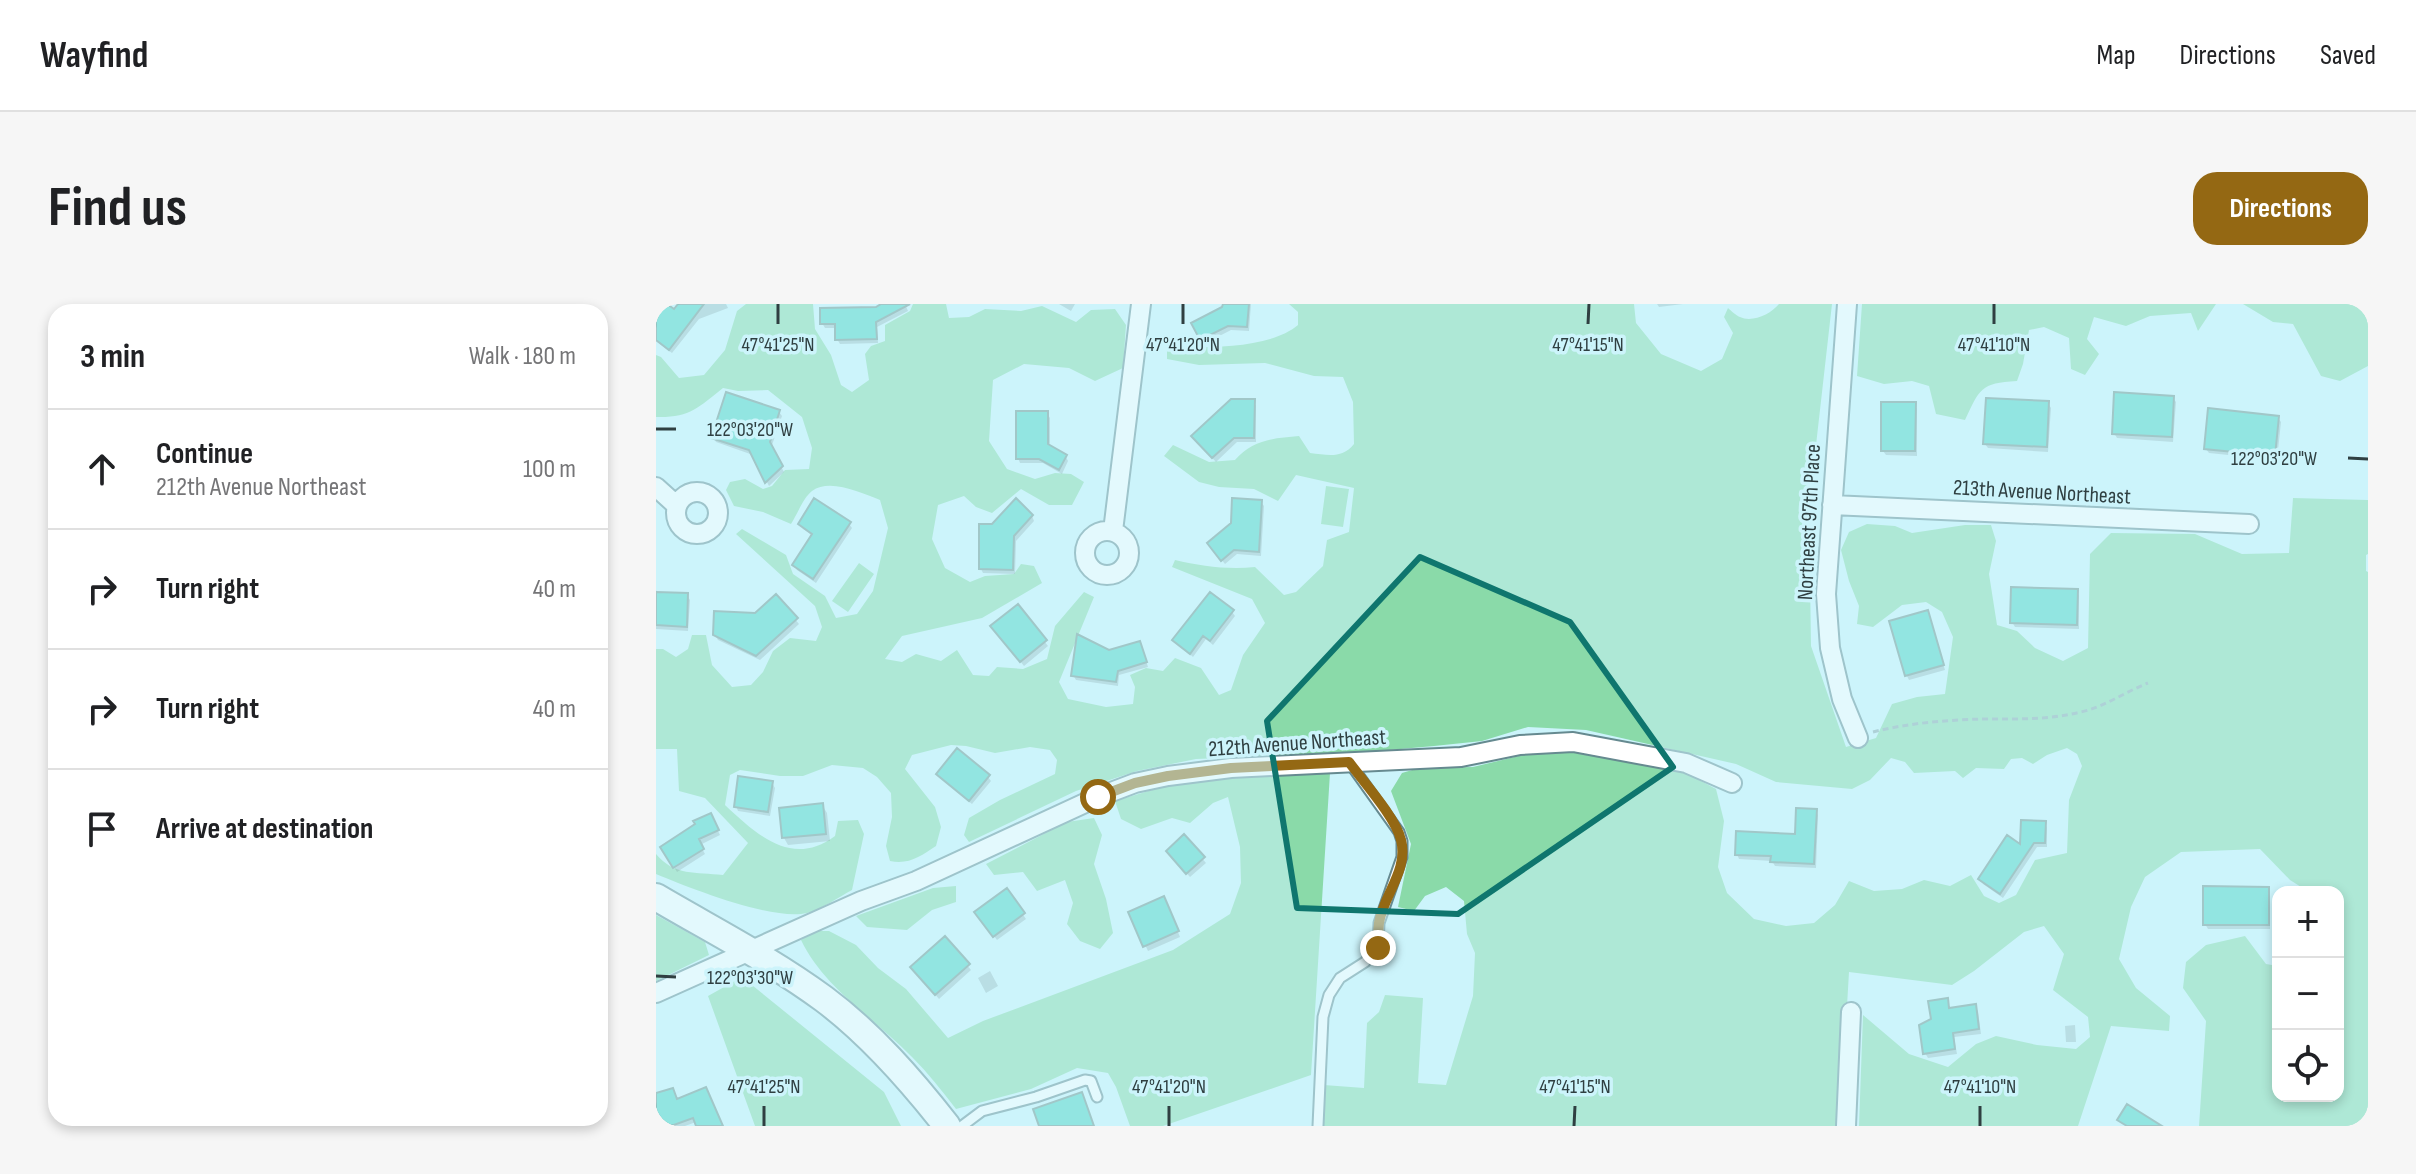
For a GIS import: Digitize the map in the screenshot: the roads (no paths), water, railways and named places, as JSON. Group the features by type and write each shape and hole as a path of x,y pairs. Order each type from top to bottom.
{"main road":[{"path":"656,897 751,950 825,1000 892,1059 947,1126"}],"street":[{"path":"1113,531 1141,304"},
{"name":"Northeast 97th Place","path":"1847,304 1826,594 1830,648 1842,699 1858,738"},
{"path":"656,487 676,505"},
{"name":"213th Avenue Northeast","path":"1832,505 2249,524"},
{"name":"212th Avenue Northeast","path":"656,993 861,901 916,881 1098,797 1135,783 1168,776 1231,768 1461,757 1520,745 1573,742 1686,763 1732,783"},
{"path":"1846,1126 1851,1012"}],"lane":[{"path":"1318,1126 1323,1017 1329,995 1340,978 1365,962 1378,948 1379,923 1402,857 1399,832 1349,762"},
{"path":"962,1126 982,1111 1085,1080 1091,1081 1097,1097"}]}
